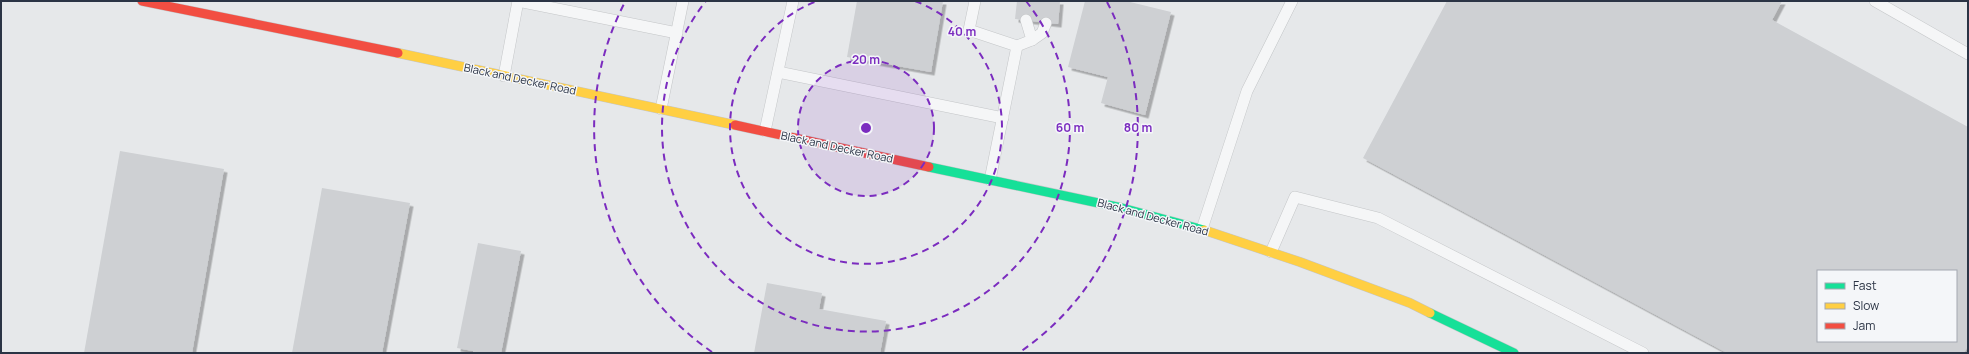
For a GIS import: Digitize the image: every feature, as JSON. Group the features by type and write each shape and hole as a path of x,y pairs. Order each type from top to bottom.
{"main road":[{"name":"Black and Decker Road","path":"142,1 661,109 1122,208 1202,229 1271,252 1410,303 1514,353"}],"lane":[{"path":"504,76 518,1 677,33"},
{"path":"661,109 683,1"},
{"path":"765,131 793,1"},
{"path":"975,1 969,30 1018,46 1032,40 1042,33 1046,23"},
{"path":"1202,229 1247,91 1292,1"},
{"path":"1875,1 1968,54"},
{"path":"1026,20 1032,40"},
{"path":"990,180 1018,46"},
{"path":"778,72 1003,118"},
{"path":"1271,252 1295,197 1378,218 1643,353"}],"building":[{"path":"857,1 943,1 931,72 847,57"},
{"path":"1017,1 1060,1 1058,24 1015,19"},
{"path":"1085,1 1126,1 1171,12 1145,115 1101,103 1108,77 1068,67"},
{"path":"1447,1 1782,1 1772,20 1968,127 1968,346 1964,353 1727,353 1363,158"},
{"path":"120,151 224,169 192,353 84,353"},
{"path":"322,188 410,203 382,353 292,353"},
{"path":"478,243 521,251 501,353 473,353 473,351 457,348"},
{"path":"767,283 822,293 819,309 886,321 880,353 754,353"}],"traffic: fast":[{"path":"929,167 1122,208 1204,230"},
{"path":"1430,313 1514,353"}],"traffic: slow":[{"path":"398,53 735,125"},
{"path":"1204,230 1300,262 1410,303 1430,313"}],"traffic: jam":[{"path":"142,1 398,53"},
{"path":"735,125 929,167"}]}
